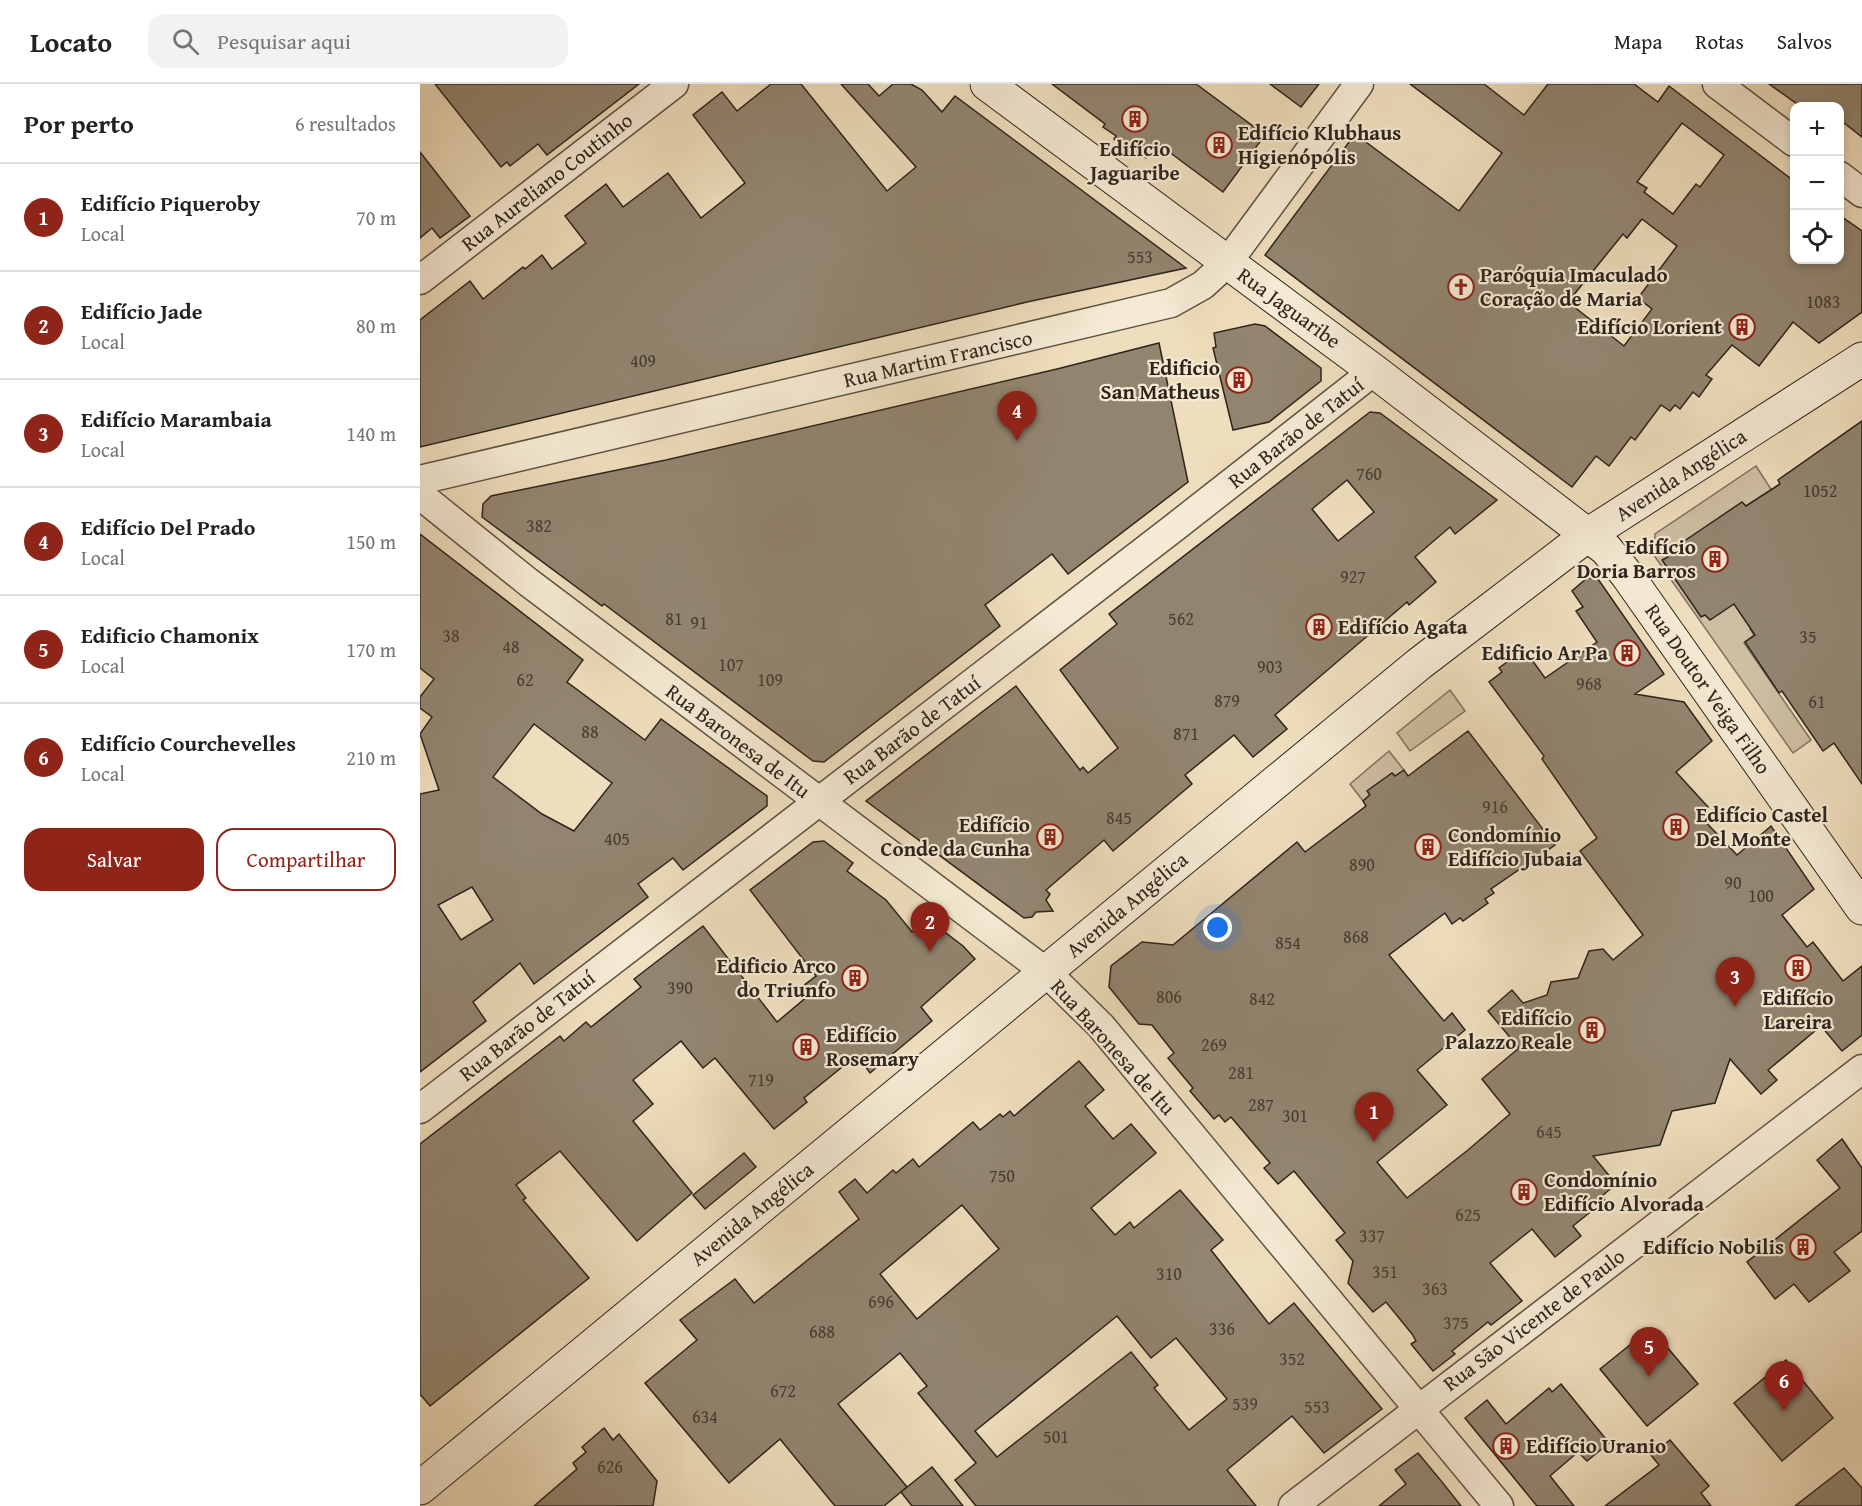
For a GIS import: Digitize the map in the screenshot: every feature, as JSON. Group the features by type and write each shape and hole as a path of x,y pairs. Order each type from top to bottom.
{"main road":[{"name":"Rua Jaguaribe","path":"987,84 1590,534"},
{"name":"Avenida Angélica","path":"420,1488 1419,664 1590,534 1862,359"},
{"name":"Rua Doutor Veiga Filho","path":"1590,534 1627,574 1862,908"}],"street":[{"name":"Rua Aureliano Coutinho","path":"420,280 674,84"},
{"name":"Rua Martim Francisco","path":"420,480 1171,303 1203,285 1227,263 1359,84"},
{"path":"1717,84 1790,139"},
{"path":"1844,180 1862,193"},
{"name":"Rua Barão de Tatuí","path":"420,1109 1374,371"},
{"name":"Rua Baronesa de Itu","path":"420,495 528,582 1046,972 1101,1026 1499,1506"},
{"name":"Rua São Vicente de Paulo","path":"1293,1506 1862,1069"}],"shaded area":[{"path":"1756,466 1802,537 1809,587 1750,629 1754,635 1744,643 1811,740 1793,753 1653,554 1655,534"},
{"path":"1450,690 1465,711 1410,751 1397,733"},
{"path":"1389,751 1404,770 1395,776 1392,773 1363,801 1350,784"}],"building":[{"path":"435,84 639,84 547,155 538,144 510,166 507,162 501,167"},
{"path":"771,84 801,84 887,191 916,167 841,84 868,84 879,96 893,84 911,84 922,90 942,112 955,96 1186,268 1027,302 420,447 420,320 470,281 483,299 542,255 552,269 586,243 565,216 606,184 623,207 668,173 701,218 745,183 693,115 722,92 737,111"},
{"path":"1052,84 1196,84 1265,135 1223,192 1157,143 1146,158 1132,148 1129,151 1114,139 1116,136 1103,127 1105,124"},
{"path":"1270,84 1319,84 1301,107"},
{"path":"1410,84 1484,84 1524,115 1548,84 1634,84 1658,102 1669,86 1790,178 1790,264 1844,264 1844,218 1862,231 1862,312 1819,343 1793,322 1759,366 1732,345 1706,375 1712,379 1699,397 1693,392 1680,409 1675,405 1670,411 1661,405 1635,440 1631,437 1609,466 1596,456 1572,487 1265,255 1355,134 1459,211 1502,153","holes":["1682,123 1724,155 1700,187 1696,184 1673,214 1644,192 1647,188 1637,182","1642,219 1677,246 1638,298 1652,309 1624,346 1568,302 1623,234 1627,238"]},
{"path":"1769,84 1862,84 1862,137 1844,123 1844,102 1794,102"},
{"path":"420,152 470,216 440,238 432,228 420,238"},
{"path":"1255,324 1265,326 1321,368 1321,381 1269,422 1233,430 1213,348 1216,347 1214,333"},
{"path":"1159,343 1188,482 1068,574 1052,554 985,605 1000,626 824,762 813,761 604,604 602,606 482,517 483,504 491,496 666,460"},
{"path":"1370,412 1380,413 1497,500 1455,534 1450,527 1415,557 1436,582 1409,605 1407,602 1275,715 1287,729 1253,757 1234,735 1185,775 1192,784 1113,851 1104,840 1046,890 1050,894 1046,900 1053,911 1036,912 1032,917 1024,918 866,801 1016,686 1080,770 1083,767 1088,773 1118,748 1060,670 1117,624 1109,614","holes":["1347,480 1374,512 1338,541 1312,509"]},
{"path":"1862,421 1862,784 1834,743 1823,751 1782,691 1779,693 1745,642 1755,635 1734,604 1710,620 1705,615 1701,617 1662,560 1668,557 1665,554 1742,502 1746,506 1780,484 1778,480"},
{"path":"420,534 583,660 567,682 645,740 661,719 767,796 767,806 683,870 673,858 638,884 648,897 534,984 520,963 473,1002 486,1021 420,1072 420,794 439,790 420,734 432,717 420,708 420,697 434,679 420,668","holes":["534,724 612,783 574,831 542,814 493,777","472,887 493,920 461,940 438,905"]},
{"path":"1587,578 1598,579 1664,674 1635,694 1684,702 1712,741 1676,772 1708,807 1699,815 1737,855 1771,826 1814,889 1782,915 1807,947 1813,942 1843,981 1862,966 1862,1035 1842,1051 1821,1026 1768,1070 1777,1080 1761,1094 1730,1059 1715,1103 1672,1111 1660,1145 1593,1156 1616,1184 1602,1196 1605,1200 1573,1226 1581,1236 1555,1257 1532,1229 1490,1263 1522,1301 1491,1325 1488,1322 1452,1351 1455,1354 1433,1371 1411,1344 1416,1341 1412,1334 1386,1302 1373,1312 1348,1283 1353,1261 1336,1240 1345,1233 1294,1171 1278,1184 1264,1168 1270,1163 1231,1117 1225,1122 1219,1115 1214,1119 1190,1091 1193,1088 1168,1058 1174,1053 1152,1025 1139,1024 1109,987 1111,966 1142,942 1173,945 1297,842 1305,852 1366,806 1363,801 1370,795 1367,791 1392,773 1395,776 1404,770 1408,776 1468,731 1555,845 1491,889 1494,893 1485,899 1488,903 1463,921 1460,918 1452,924 1445,913 1389,955 1444,1021 1452,1013 1465,1030 1417,1070 1447,1105 1377,1162 1407,1198 1468,1150 1510,1114 1482,1079 1519,1048 1488,1011 1512,990 1523,1003 1547,995 1551,982 1578,978 1589,951 1603,949 1613,960 1643,935 1580,851 1597,838 1542,759 1544,756 1489,682 1502,672 1499,668 1514,657 1518,661 1527,653 1545,678 1597,642 1576,611 1583,607 1572,591"},
{"path":"824,841 853,863 847,871 886,900 912,932 916,928 925,938 938,927 963,946 975,959 921,1007 932,1021 870,1073 857,1055 804,1098 807,1102 774,1129 715,1058 703,1068 681,1041 633,1080 653,1104 633,1121 692,1193 637,1241 560,1151 516,1185 526,1198 523,1200 589,1278 430,1406 420,1394 420,1144 560,1036 564,1041 586,1022 591,1027 641,987 634,979 703,926 777,1022 809,995 803,986 816,976 750,890 813,842"},
{"path":"1079,1061 1104,1090 1085,1106 1113,1139 1131,1124 1156,1153 1091,1208 1115,1235 1130,1222 1134,1228 1180,1190 1223,1240 1211,1250 1269,1324 1294,1303 1382,1409 1324,1453 1292,1416 1227,1470 1256,1506 976,1506 955,1480 976,1463 918,1393 927,1386 900,1353 838,1404 907,1487 884,1506 835,1506 780,1439 729,1483 645,1383 697,1340 680,1320 735,1279 754,1303 859,1219 839,1192 855,1179 867,1193 893,1170 896,1173 913,1159 919,1167 973,1122 980,1130 1000,1114 1003,1117 1010,1111 1014,1116","holes":["962,1205 999,1249 917,1319 880,1274","1117,1316 1151,1358 1176,1338 1227,1399 1189,1430 1154,1388 1158,1385 1131,1352 997,1457 975,1431"]},
{"name":"Edifício Nobilis","path":"1842,1139 1862,1168 1862,1231 1834,1252 1850,1271 1809,1302 1794,1284 1775,1299 1747,1262 1840,1188 1817,1160"},
{"path":"744,1153 756,1167 705,1209 693,1195"},
{"path":"1651,1328 1698,1384 1647,1426 1600,1369"},
{"path":"1786,1360 1833,1418 1782,1461 1734,1403"},
{"path":"1561,1384 1609,1443 1587,1461 1578,1452 1550,1476 1574,1506 1537,1506 1465,1418 1487,1400 1506,1424 1549,1388 1552,1392"},
{"path":"604,1428 613,1440 619,1434 657,1481 653,1506 534,1506 577,1469 573,1463 586,1452 582,1447"},
{"path":"1670,1440 1709,1486 1701,1493 1711,1506 1605,1506 1659,1465 1651,1455"},
{"path":"1418,1453 1461,1506 1379,1506 1406,1484 1395,1470"},
{"path":"932,1467 963,1506 912,1506 901,1492"},
{"path":"1844,1468 1862,1488 1862,1506 1795,1506"}],"place":[{"name":"Edifício Jaguaribe","path":"1135,119"},
{"name":"Edifício Klubhaus Higienópolis","path":"1219,145"},
{"name":"Paróquia Imaculado Coração de Maria","path":"1461,287"},
{"name":"Edifício Lorient","path":"1742,327"},
{"name":"Edificio San Matheus","path":"1239,380"},
{"name":"Edifício Del Prado","path":"1017,441"},
{"name":"Edifício Doria Barros","path":"1715,559"},
{"name":"Edifício Agata","path":"1319,627"},
{"name":"Edificio Ar Pa","path":"1627,653"},
{"name":"Edifício Castel Del Monte","path":"1676,827"},
{"name":"Edifício Conde da Cunha","path":"1050,837"},
{"name":"Condomínio Edifício Jubaia","path":"1428,847"},
{"name":"Edifício Jade","path":"930,952"},
{"name":"Edifício Lareira","path":"1798,968"},
{"name":"Edificio Arco do Triunfo","path":"855,978"},
{"name":"Edifício Marambaia","path":"1735,1007"},
{"name":"Edifício Palazzo Reale","path":"1592,1030"},
{"name":"Edifício Rosemary","path":"806,1047"},
{"name":"Edifício Piqueroby","path":"1374,1142"},
{"name":"Condomínio Edifício Alvorada","path":"1524,1192"},
{"name":"Edifício Nobilis","path":"1803,1247"},
{"name":"Edificio Chamonix","path":"1649,1377"},
{"name":"Edifício Courchevelles","path":"1784,1411"},
{"name":"Edifício Uranio","path":"1506,1446"}]}
